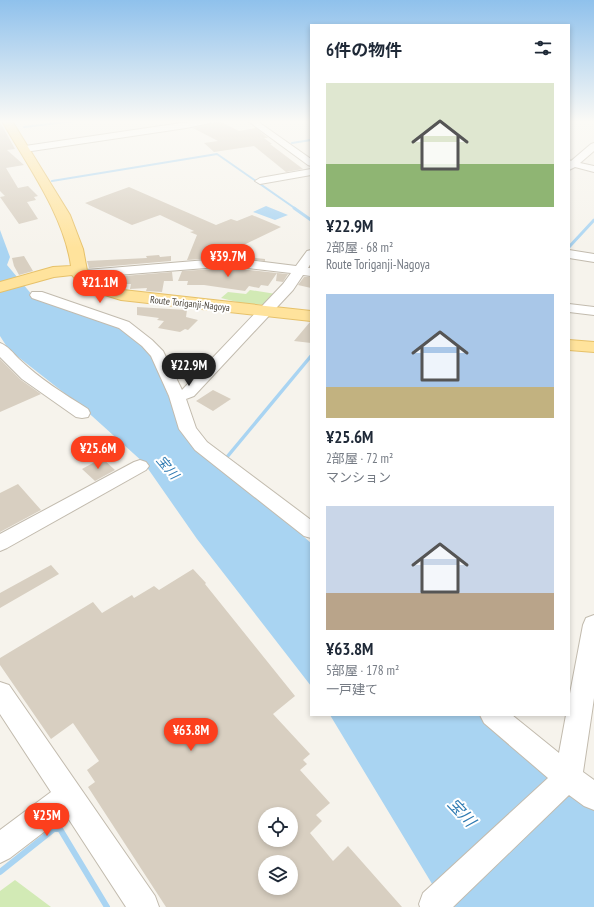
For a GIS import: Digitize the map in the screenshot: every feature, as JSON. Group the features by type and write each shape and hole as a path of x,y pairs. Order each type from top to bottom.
{"main road":[{"path":"0,287 53,272 79,272 76,249 63,215 33,163"},
{"name":"Route Toriganji-Nagoya","path":"79,272 88,285 121,295 310,316"},
{"path":"570,344 594,347"}],"street":[{"path":"570,165 594,168"},
{"path":"260,181 310,172"},
{"path":"570,254 594,258"},
{"path":"177,396 188,393 305,271 310,257"},
{"path":"79,272 231,262 305,271"},
{"path":"37,295 124,325 134,332 158,354 177,396 188,429 201,446 310,530"},
{"path":"570,308 594,311"},
{"path":"0,348 9,360 27,375 82,413"},
{"path":"0,542 140,466"},
{"path":"434,904 568,778 594,625"},
{"path":"0,693 144,907"},
{"path":"494,716 568,778 594,796"},
{"path":"0,848 69,795"}],"green space":[{"path":"250,290 276,294 265,305 241,303 221,298 228,292 246,294"},
{"path":"15,880 51,907 0,907 0,891"}],"water":[{"path":"266,206 288,215 275,220 253,212"},
{"name":"宝川","path":"0,230 10,257 7,265 33,296 103,320 125,330 135,338 151,356 184,432 310,542 310,685 197,539 144,463 82,407 17,356 7,347 0,336"},
{"name":"宝川","path":"331,716 481,716 594,809 594,907 446,907"}],"building":[{"path":"0,163 22,163 24,165 6,168 18,188 28,186 38,196 34,197 36,200 27,202 38,219 19,224 0,197 5,196 0,191"},
{"path":"275,163 296,163 303,169 286,172"},
{"path":"129,187 216,225 231,219 237,221 252,215 281,227 225,254 265,259 265,261 231,257 187,260 197,235 190,232 194,231 160,215 132,225 85,203"},
{"path":"159,255 160,257 171,256 171,261 89,268 87,261 147,258 146,256"},
{"path":"24,256 33,271 19,275 12,258"},
{"path":"231,268 277,273 268,286 261,285 259,288 249,286 245,291 204,285 187,285 188,281 178,281 182,271"},
{"path":"172,272 173,281 164,281 162,292 146,291 147,288 130,289 131,284 107,284 95,281 100,278"},
{"path":"277,273 288,274 283,282 276,281"},
{"path":"304,277 310,277 310,288 298,285"},
{"path":"137,307 187,310 186,317 198,320 188,330 185,329 180,332 158,328 164,321 157,320 159,318 137,315"},
{"path":"310,322 310,343 294,341"},
{"path":"0,359 21,380 41,394 0,412"},
{"path":"213,390 231,399 213,411 196,401"},
{"path":"102,458 115,470 95,481 82,469"},
{"path":"18,484 41,510 0,532 0,493"},
{"path":"51,565 59,574 0,608 0,593"},
{"path":"193,569 206,583 205,584 295,696 273,714 310,754 303,760 307,764 300,770 330,803 316,815 322,821 310,833 333,861 348,846 402,907 166,907 88,787 95,782 87,770 99,761 73,723 51,739 0,665 0,658 93,602 102,613 132,595 134,598 154,586 159,590"}],"waterway":[{"path":"52,181 160,163"},
{"path":"230,163 296,209"},
{"path":"294,208 310,219"},
{"path":"570,246 594,220"},
{"path":"227,457 310,357"},
{"path":"0,872 54,829 60,829 107,907"}]}
